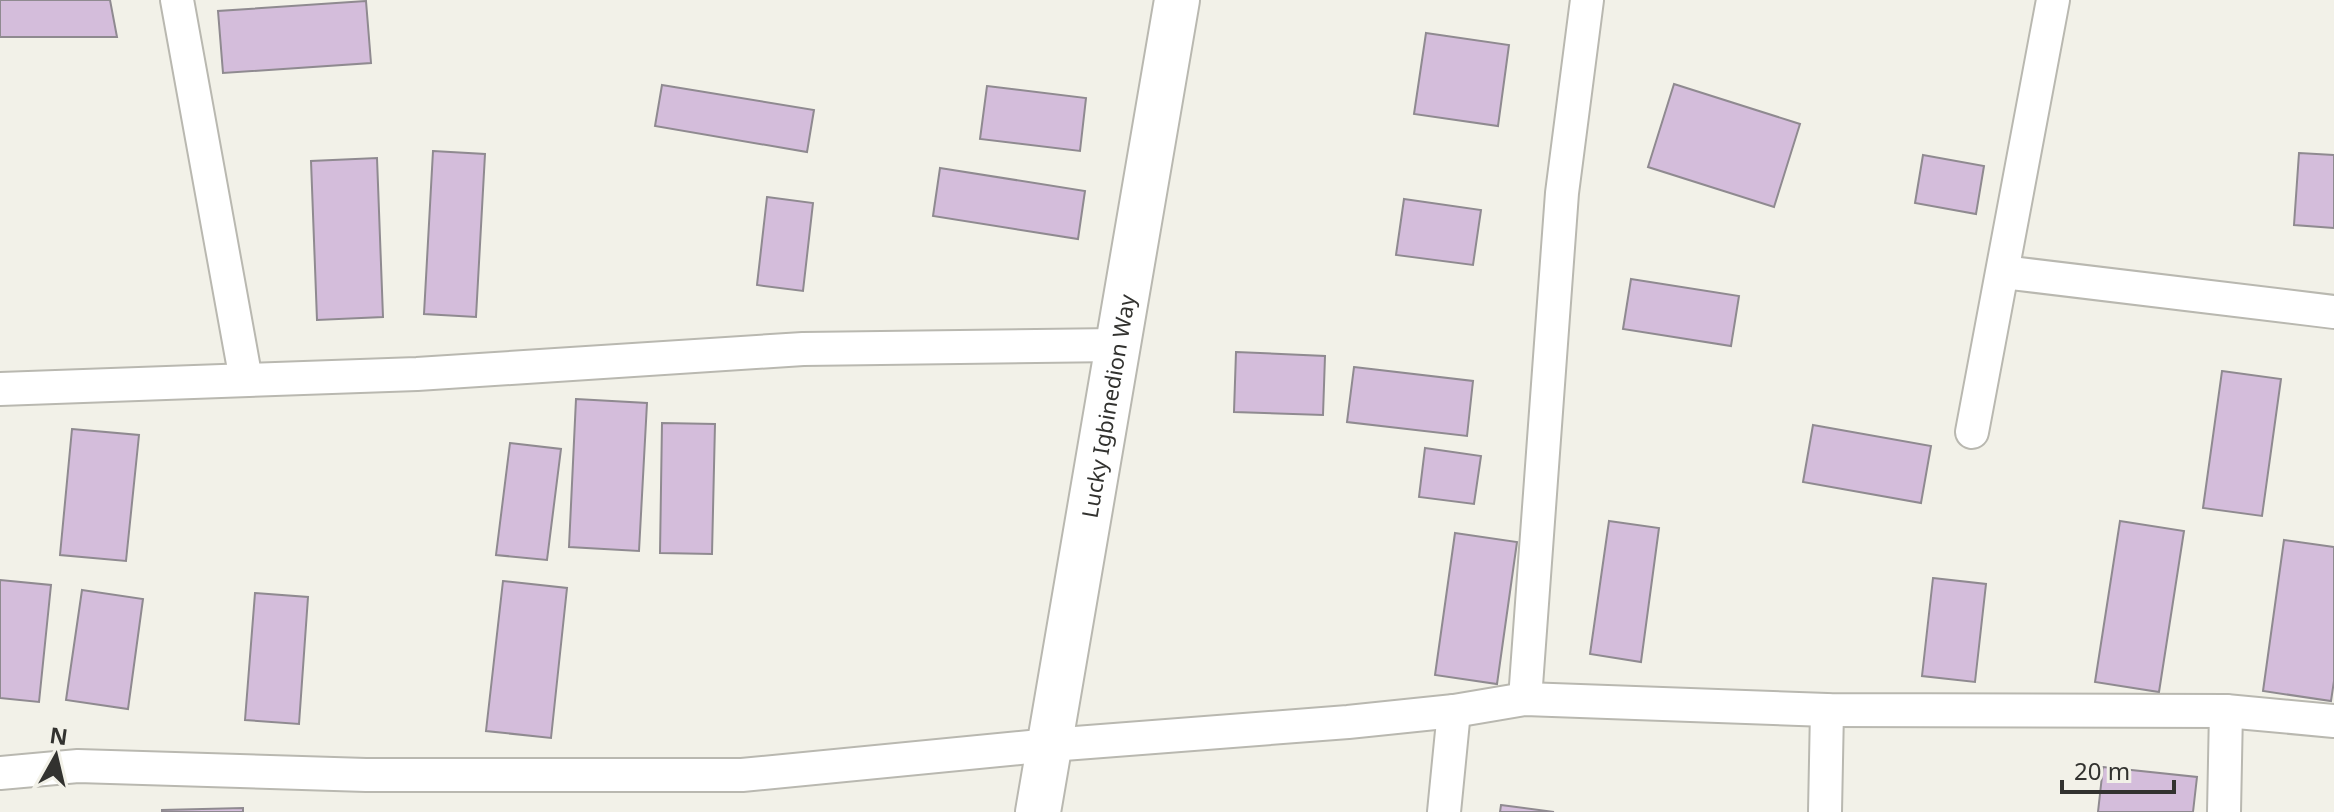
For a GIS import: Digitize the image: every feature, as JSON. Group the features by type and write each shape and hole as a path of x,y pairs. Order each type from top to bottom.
{"street":[{"path":"177,0 246,380"},
{"name":"Lucky Igbinedion Way","path":"1038,812 1177,0"},
{"path":"1525,699 1562,193 1587,0"},
{"path":"1972,432 2053,0"},
{"path":"2003,272 2334,312"},
{"path":"0,389 417,374 803,349 1117,345"},
{"path":"0,773 78,766 366,775 742,775 1454,711 1525,699 1827,710 2226,711 2334,721"},
{"path":"1825,812 1827,710"},
{"path":"1444,812 1454,711"},
{"path":"2224,812 2226,711"}],"building":[{"path":"0,0 110,0 117,37 0,37"},
{"path":"366,1 371,63 223,73 218,11"},
{"path":"1426,33 1509,45 1498,126 1414,114"},
{"path":"1674,84 1800,124 1774,207 1648,167"},
{"path":"662,85 814,110 807,152 655,126"},
{"path":"987,86 1086,98 1080,151 980,139"},
{"path":"433,151 485,154 476,317 424,314"},
{"path":"2299,153 2334,155 2334,228 2294,225"},
{"path":"1923,155 1984,166 1976,214 1915,203"},
{"path":"377,158 383,317 317,320 311,161"},
{"path":"940,168 1085,191 1078,239 933,216"},
{"path":"767,197 813,203 803,291 757,285"},
{"path":"1404,199 1481,210 1473,265 1396,255"},
{"path":"1631,279 1739,296 1731,346 1623,329"},
{"path":"1236,352 1325,356 1323,415 1234,412"},
{"path":"1354,367 1473,381 1467,436 1347,422"},
{"path":"2222,371 2281,379 2262,516 2203,508"},
{"path":"576,399 647,403 639,551 569,547"},
{"path":"662,423 715,424 712,554 660,553"},
{"path":"1813,425 1931,446 1921,503 1803,482"},
{"path":"72,429 139,435 126,561 60,555"},
{"path":"510,443 561,449 547,560 496,555"},
{"path":"1425,448 1481,456 1474,504 1419,497"},
{"path":"1609,521 1659,528 1641,662 1590,654"},
{"path":"2120,521 2184,531 2159,692 2095,682"},
{"path":"1455,533 1517,542 1497,684 1435,675"},
{"path":"2284,540 2334,547 2334,681 2331,701 2263,691"},
{"path":"1933,578 1986,584 1975,682 1922,676"},
{"path":"0,580 51,585 39,702 0,698"},
{"path":"503,581 567,588 551,738 486,731"},
{"path":"82,590 143,599 128,709 66,700"},
{"path":"255,593 308,597 299,724 245,720"},
{"path":"2103,767 2197,777 2193,812 2098,812"},
{"path":"1501,805 1554,812 1500,812"},
{"path":"243,808 243,812 162,812 162,810"}]}
